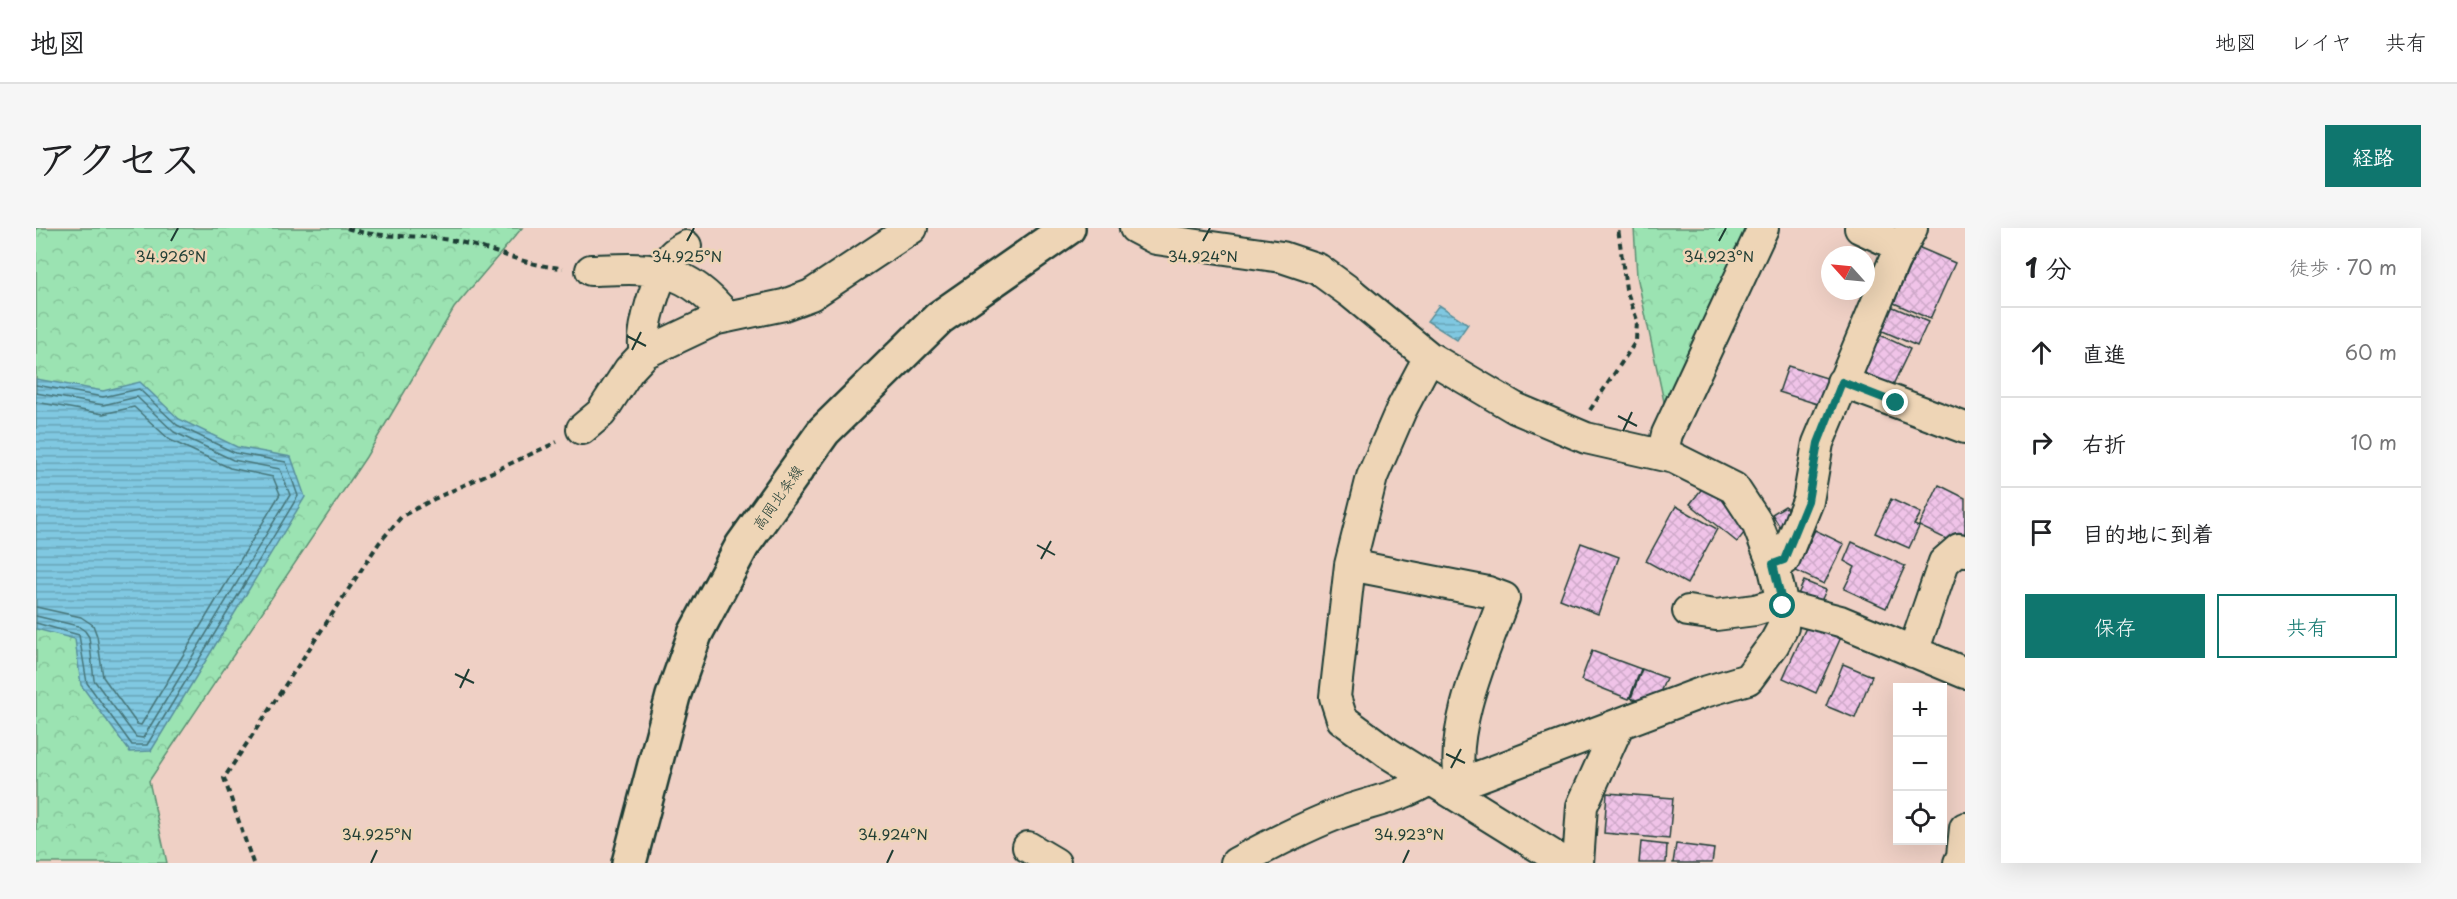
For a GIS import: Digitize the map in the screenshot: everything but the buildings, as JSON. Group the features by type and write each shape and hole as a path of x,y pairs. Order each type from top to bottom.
{"main road":[{"name":"高岡北条線","path":"629,863 677,685 695,634 742,546 824,431 939,318 1068,228"}],"street":[{"path":"582,429 601,413 628,370 645,353 727,317 784,305 811,295 912,228"},
{"path":"1135,228 1156,239 1282,257 1318,269 1429,357 1515,408 1586,438 1674,458 1734,488 1757,523 1773,564 1783,606 1783,627 1774,644 1748,679 1701,693 1446,784 1415,789 1340,813 1236,863"},
{"path":"1662,455 1667,434 1763,228"},
{"path":"1773,564 1784,560 1808,501 1818,443 1842,382 1907,238 1860,228"},
{"path":"645,353 642,342 658,284 672,254 687,246"},
{"path":"591,270 649,268 664,271 693,284 727,317"},
{"path":"1429,357 1401,410 1372,477 1350,565 1335,696 1342,719 1388,753 1446,784 1565,863"},
{"path":"1842,382 1965,428"},
{"path":"1913,652 1944,562 1959,549 1965,551"},
{"path":"1350,565 1488,592 1504,598 1463,718 1457,766 1446,784"},
{"path":"1688,611 1716,615 1755,610 1775,604 1840,621 1965,673"},
{"path":"1578,863 1582,806 1619,724"},
{"path":"1959,863 1965,828"},
{"path":"1028,847 1054,863"}],"path":[{"path":"347,228 367,234 444,239 550,268 591,270"},
{"path":"1574,433 1636,341 1637,320 1626,289 1618,228"},
{"path":"253,863 224,778 379,543 402,516 582,429"}],"green space":[{"path":"36,228 522,228 454,308 366,457 149,781 167,863 36,863"},
{"path":"1634,228 1757,228 1666,411 1637,276"}],"water":[{"path":"1439,305 1468,324 1457,340 1427,321"},
{"path":"36,379 103,391 140,382 179,419 237,447 291,457 305,497 151,751 130,752 81,685 75,639 36,629"}],"route":[{"path":"1783,606 1773,564 1784,560 1808,501 1818,443 1842,382 1896,403"}]}
